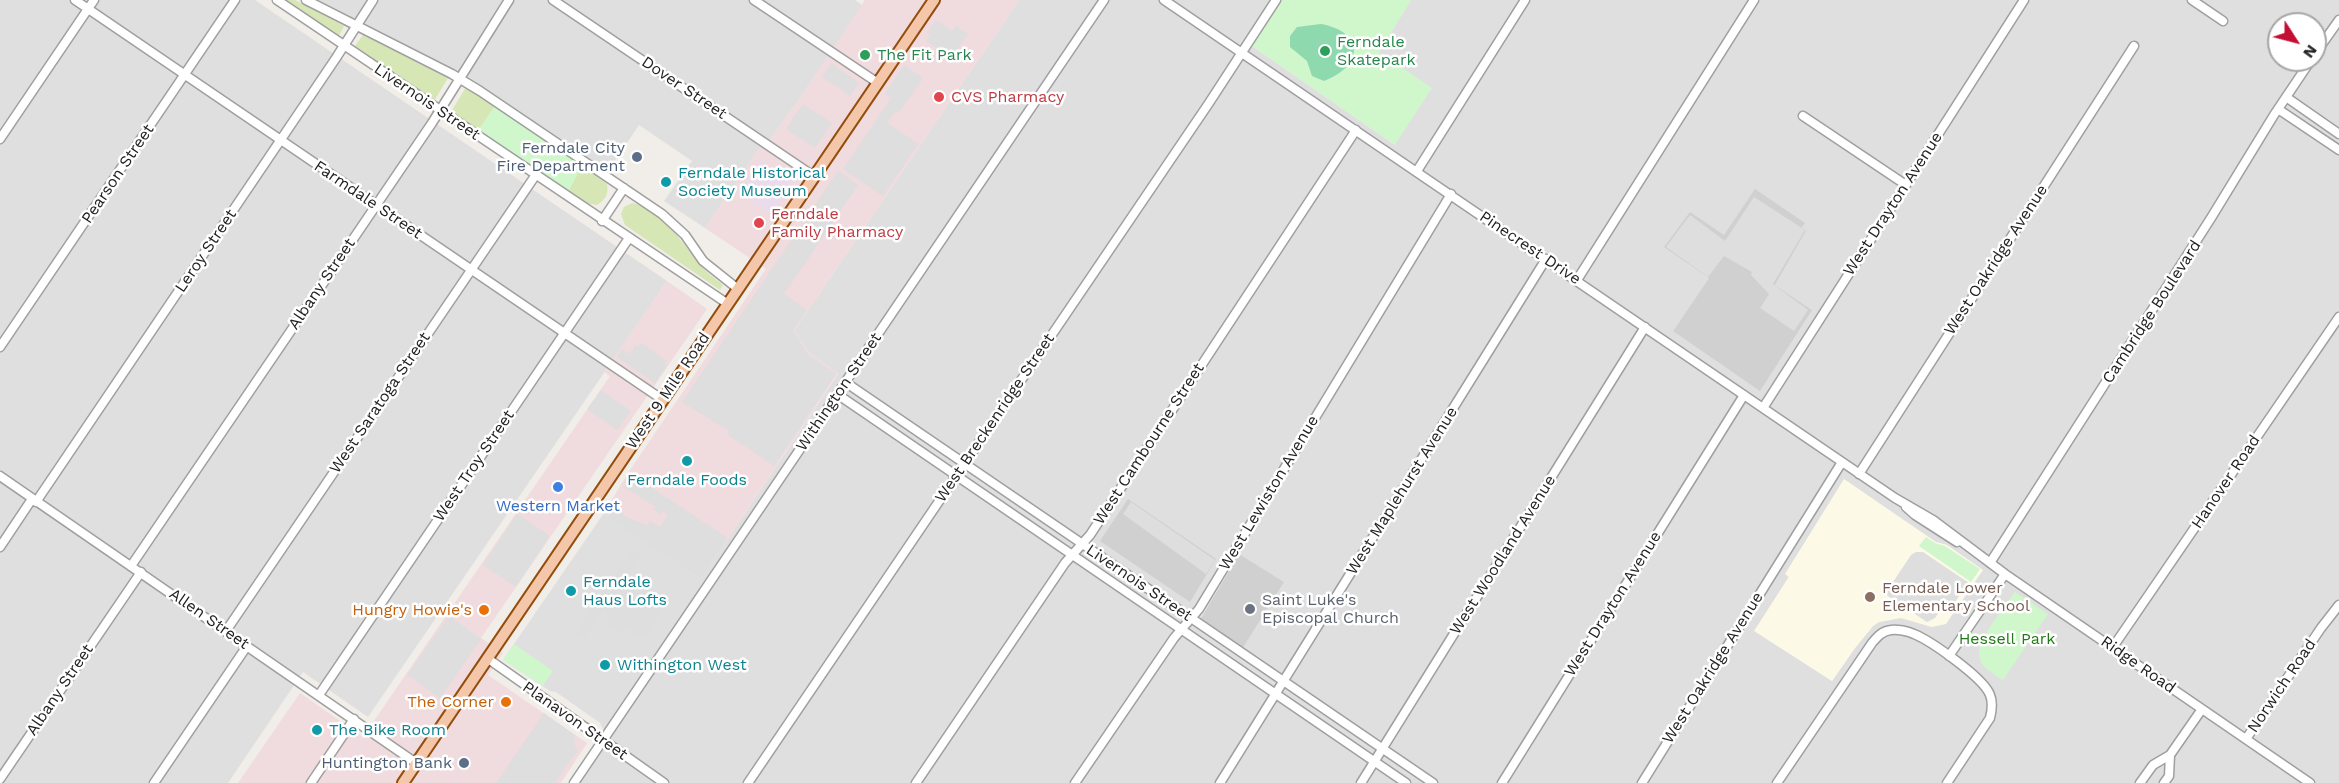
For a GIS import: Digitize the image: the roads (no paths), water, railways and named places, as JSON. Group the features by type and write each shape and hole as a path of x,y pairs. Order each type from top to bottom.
{"main road":[{"name":"West 9 Mile Road","path":"403,783 934,0"}],"street":[{"name":"Farmdale Street","path":"75,0 663,400"},
{"path":"0,139 94,0"},
{"name":"Pearson Street","path":"0,347 235,0"},
{"name":"Livernois Street","path":"277,0 728,304"},
{"name":"Livernois Street","path":"306,0 460,78 675,225 703,261 738,289"},
{"name":"Leroy Street","path":"0,547 280,140 373,0"},
{"name":"Albany Street","path":"131,566 440,111 509,0"},
{"name":"Dover Street","path":"553,0 815,177"},
{"path":"754,0 878,83"},
{"name":"Withington Street","path":"574,783 1104,0"},
{"name":"Pinecrest Drive","path":"1164,0 1899,501"},
{"name":"West Breckenridge Street","path":"748,783 1276,0"},
{"path":"1417,171 1525,0"},
{"path":"1576,280 1754,0"},
{"name":"West Drayton Avenue","path":"1763,408 2024,0"},
{"path":"2192,0 2223,21"},
{"path":"2327,37 2339,20"},
{"name":"West Oakridge Avenue","path":"1859,474 2134,46"},
{"name":"Cambridge Boulevard","path":"1990,563 2303,72"},
{"path":"2286,98 2339,134"},
{"path":"2278,109 2339,150"},
{"path":"1803,116 1906,185"},
{"name":"West Cambourne Street","path":"916,783 1072,555 1090,535 1356,130"},
{"name":"West Saratoga Street","path":"226,631 535,176"},
{"path":"603,221 624,188"},
{"name":"West Lewiston Avenue","path":"1075,783 1181,630 1199,609 1451,194"},
{"name":"West Troy Street","path":"319,695 629,238"},
{"name":"West Maplehurst Avenue","path":"1220,783 1546,259"},
{"name":"Hanover Road","path":"2113,647 2339,317"},
{"name":"West Woodland Avenue","path":"1360,783 1645,327"},
{"name":"Livernois Street","path":"845,382 1433,783"},
{"name":"Livernois Street","path":"837,394 1406,783"},
{"name":"West Drayton Avenue","path":"1502,783 1744,395"},
{"name":"West Oakridge Avenue","path":"1642,783 1842,462"},
{"name":"Allen Street","path":"0,476 416,763"},
{"name":"Ridge Road","path":"1899,501 1933,520 2005,574 2310,783"},
{"name":"Albany Street","path":"0,779 141,572"},
{"path":"1949,656 2005,574"},
{"name":"Norwich Road","path":"2246,739 2339,605"},
{"path":"1777,783 1872,643 1880,634 1892,630 1913,633 1949,656 1988,690 1992,705 1990,717 1947,783"},
{"path":"154,783 247,646"},
{"name":"Planavon Street","path":"487,658 664,783"},
{"path":"2140,783 2153,765 2170,755 2202,709"},
{"path":"311,783 354,719"},
{"path":"2164,783 2169,776 2170,755"}],"place":[{"name":"Ferndale Skatepark","path":"1325,51"},
{"name":"The Fit Park","path":"865,55"},
{"name":"CVS Pharmacy","path":"939,97"},
{"name":"Ferndale City Fire Department","path":"637,157"},
{"name":"Ferndale Historical Society Museum","path":"666,182"},
{"name":"Ferndale Family Pharmacy","path":"759,223"},
{"name":"Ferndale Foods","path":"687,461"},
{"name":"Western Market","path":"558,487"},
{"name":"Ferndale Haus Lofts","path":"571,591"},
{"name":"Ferndale Lower Elementary School","path":"1870,597"},
{"name":"Saint Luke's Episcopal Church","path":"1250,609"},
{"name":"Hungry Howie's","path":"484,610"},
{"name":"Withington West","path":"605,665"},
{"name":"The Corner","path":"506,702"},
{"name":"The Bike Room","path":"317,730"},
{"name":"Huntington Bank","path":"464,763"}],"park label":[{"name":"Hessell Park","path":"2007,639"}]}
